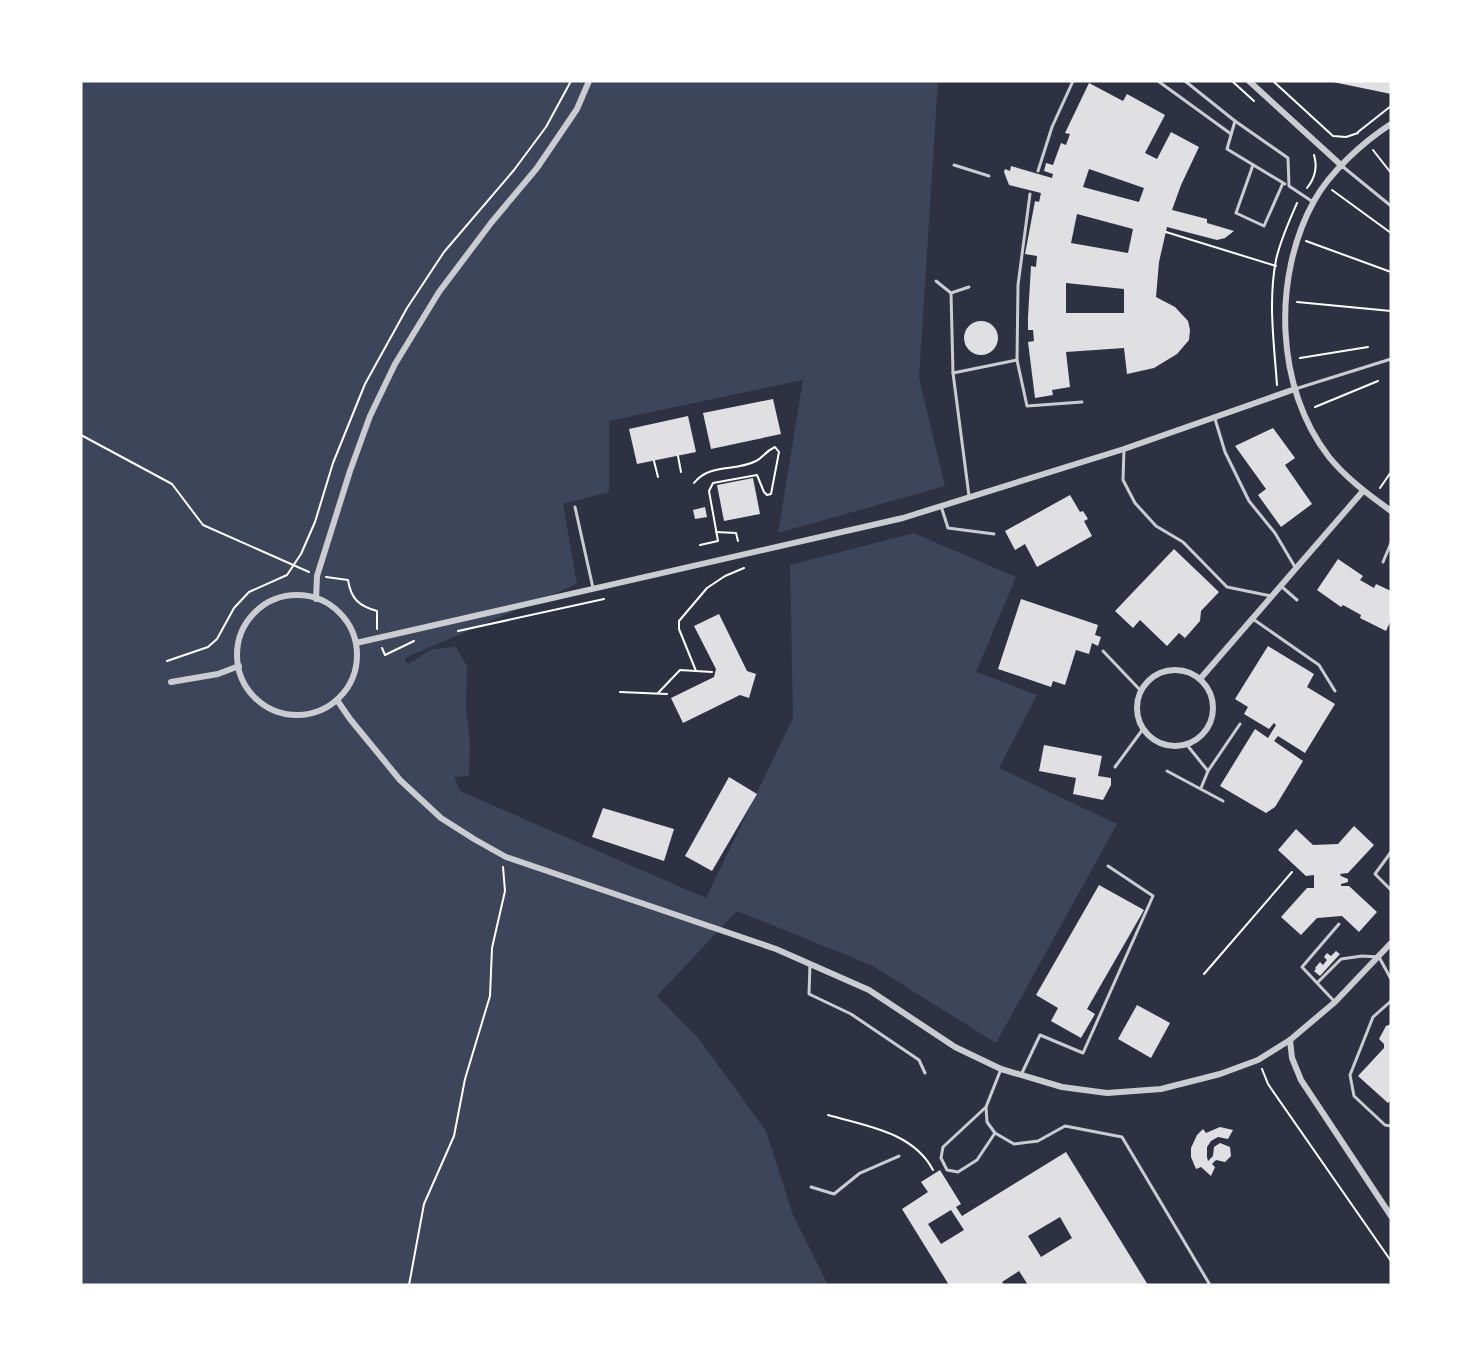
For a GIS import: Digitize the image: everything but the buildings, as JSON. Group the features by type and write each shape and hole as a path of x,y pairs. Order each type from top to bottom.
{"street":[{"path":"316,598 317,576 350,471 370,417 395,364 439,292 491,223 537,168 577,109 589,81"},
{"path":"1249,81 1342,166"},
{"path":"1391,124 1365,143 1324,185 1313,202 1290,270 1285,302 1288,361 1294,389 1304,415 1328,456 1353,483 1391,511"},
{"path":"356,643 903,518 1124,449 1294,389"},
{"path":"1200,679 1363,491"},
{"path":"286,596 306,596 326,603 342,615 356,643 356,664 350,683 337,700 329,706 309,713 278,711 260,702 246,686 238,666 237,656 245,626 258,610 286,596"},
{"path":"171,682 218,674 238,666"},
{"path":"1179,670 1190,673 1208,688 1214,710 1212,721 1206,732 1187,745 1175,747 1162,744 1143,729 1138,717 1137,704 1141,691 1157,675 1179,670"},
{"path":"337,700 400,780 416,795 441,818 506,857 811,963 869,990 955,1047 1001,1069 1062,1087 1107,1093 1161,1089 1220,1074 1258,1060 1290,1040 1335,1002 1391,943"},
{"path":"1290,1040 1292,1058 1301,1080 1391,1216"}],"lane":[{"path":"1038,171 1052,127 1073,81"},
{"path":"1158,81 1231,134"},
{"path":"1185,81 1235,121 1288,158 1289,186"},
{"path":"1235,121 1227,149 1313,202"},
{"path":"954,165 989,176"},
{"path":"1253,165 1236,213 1264,226 1284,183"},
{"path":"1342,166 1391,206"},
{"path":"1030,194 1018,285 1017,360 1028,406 1082,402"},
{"path":"936,281 951,293 953,373 969,497"},
{"path":"951,293 969,287"},
{"path":"1294,389 1391,359"},
{"path":"953,373 1017,360"},
{"path":"1215,418 1225,452 1249,501 1275,533 1296,569"},
{"path":"1124,449 1123,480 1135,503 1156,526 1183,542 1227,587 1272,597"},
{"path":"941,506 948,528 994,534"},
{"path":"575,507 594,589"},
{"path":"1383,562 1391,543"},
{"path":"1281,586 1297,600"},
{"path":"1252,619 1319,665 1335,691"},
{"path":"1103,651 1141,691"},
{"path":"1200,788 1208,771 1240,724"},
{"path":"1115,767 1143,729"},
{"path":"1187,745 1208,771"},
{"path":"1167,771 1223,801"},
{"path":"1391,852 1376,874 1391,890"},
{"path":"1020,1076 1040,1035 1083,1053 1153,896 1108,866"},
{"path":"1335,1002 1302,966 1339,924"},
{"path":"1318,982 1341,959 1362,956 1379,957 1391,979"},
{"path":"811,963 809,994 851,1014 919,1060 925,1073"},
{"path":"1391,1001 1373,1017 1350,1075 1354,1096 1385,1125 1391,1126"},
{"path":"1001,1069 986,1107 987,1122 994,1133 1014,1144 1038,1141 1065,1126 1122,1137 1210,1285"},
{"path":"986,1107 943,1147 942,1158 947,1170 958,1172 977,1160 994,1133"},
{"path":"811,1187 834,1194 860,1173 899,1156"}],"path":[{"path":"1232,81 1257,104"},
{"path":"1273,81 1333,136 1346,137 1358,133 1391,106"},
{"path":"1358,133 1391,173"},
{"path":"1278,396 1272,330 1276,266 1289,221 1301,194 1313,180 1316,169 1315,156 1307,149"},
{"path":"1324,185 1391,233"},
{"path":"1166,232 1276,266"},
{"path":"1299,238 1391,272"},
{"path":"1285,302 1391,311"},
{"path":"1300,358 1368,347"},
{"path":"1315,407 1378,381"},
{"path":"81,435 172,484 203,525 317,576 348,580 350,592 355,600 364,607 377,611 377,637 385,655 414,641"},
{"path":"694,483 702,473 758,461 766,451 775,447 779,452 771,494 767,495 764,492 757,475 713,483 709,491 718,541 700,545"},
{"path":"678,456 681,472"},
{"path":"654,461 658,477"},
{"path":"1380,488 1391,472"},
{"path":"708,523 714,522"},
{"path":"716,532 736,533 738,542"},
{"path":"696,671 679,629 679,621 707,588 725,576 744,568"},
{"path":"458,632 603,599"},
{"path":"658,693 680,670 712,672"},
{"path":"620,692 667,694"},
{"path":"409,1285 424,1204 454,1136 465,1079 490,996 492,948 505,891 502,869 506,857"},
{"path":"1204,974 1292,872"},
{"path":"1258,1060 1268,1084 1391,1261"},
{"path":"828,1115 904,1139 922,1153 933,1170"}],"shaded area":[{"path":"81,81 938,81 919,378 945,486 778,533 803,380 609,421 609,492 563,504 577,584 405,658 408,664 432,649 456,647 467,666 469,776 454,777 460,791 706,898 793,718 790,565 914,533 1016,577 976,672 1037,695 999,768 1117,824 996,1043 871,965 737,911 657,996 699,1039 766,1131 793,1215 828,1285 81,1285"}]}
